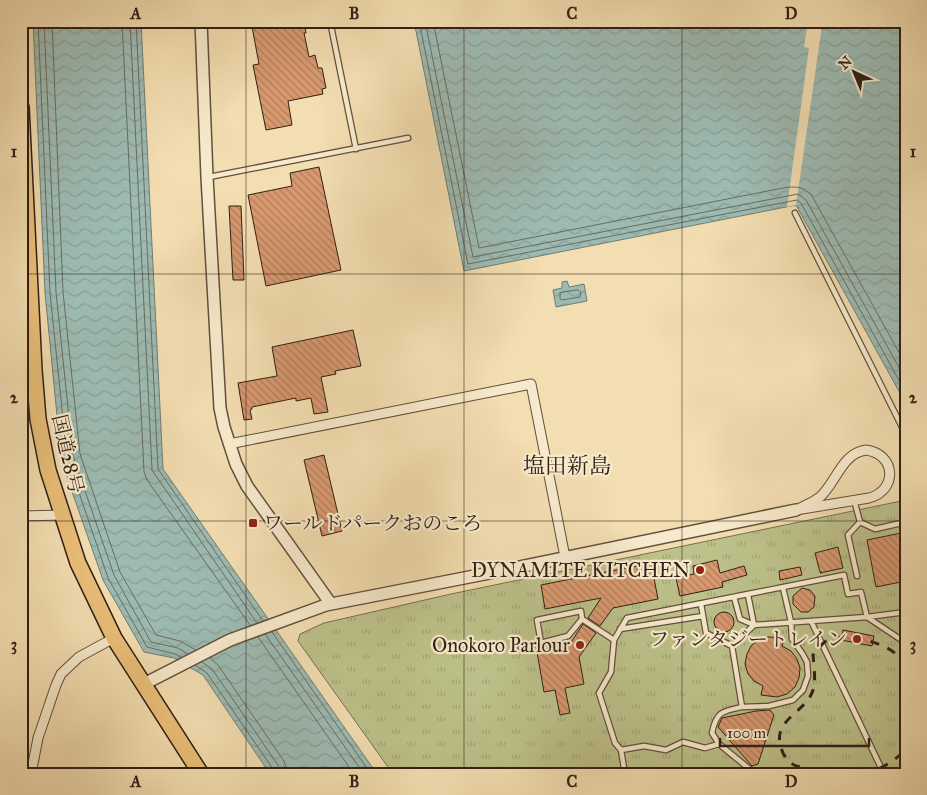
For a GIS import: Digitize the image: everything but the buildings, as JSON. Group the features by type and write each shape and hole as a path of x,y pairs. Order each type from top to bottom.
{"highway":[{"name":"国道28号","path":"21,107 30,303 38,419 48,470 78,562 114,638 200,774"}],"street":[{"path":"201,21 207,178 220,408 236,464 247,486 331,604"},
{"path":"230,444 531,384 565,557"},
{"path":"144,684 230,640 287,618 331,604 874,496 886,485 890,476 888,464 877,453 866,450 854,454 848,459 833,482 819,498 796,510"},
{"path":"21,516 62,515"},
{"path":"31,774 40,730 61,674 79,657 114,638"}],"lane":[{"path":"330,21 356,149"},
{"path":"207,178 408,138"},
{"path":"795,213 906,435"},
{"path":"854,500 860,522 875,529 906,522"},
{"path":"857,576 848,535 860,522"},
{"path":"625,774 621,750 615,743 599,693 611,672 614,640 627,618 844,575 848,594 862,592 867,617 906,643"},
{"path":"753,774 752,771 719,744 712,733 714,721 724,711 742,707 769,706 793,700 803,690 808,676 806,662 792,639 791,622 784,588"},
{"path":"748,595 754,625"},
{"path":"734,597 740,618 754,625 867,617 906,612"},
{"path":"701,604 706,633 732,646"},
{"path":"521,648 541,643 568,636 582,619 581,611 537,620 541,643"},
{"path":"620,630 703,616"},
{"path":"582,619 614,640"},
{"path":"811,621 884,774"},
{"path":"732,646 754,625"},
{"path":"732,646 742,707"},
{"path":"621,750 644,746 666,750 681,743 705,748 719,744"}],"green space":[{"path":"906,500 906,774 393,774 298,641 300,634 324,623 451,594"}],"water":[{"path":"33,21 141,21 163,469 377,774 270,774 203,675 174,658 144,652 103,580 69,483 62,458 59,436 45,293"},
{"path":"414,21 906,21 906,404 796,205 464,271"},
{"path":"567,281 569,287 584,284 587,301 556,307 553,290 562,288 562,282"}],"pier":[{"path":"808,21 826,21 822,26 796,205 787,207 809,48 804,47"}],"railway":[{"path":"906,667 896,654 872,642 842,637 826,641 813,655 814,682 810,697 787,721 780,735 781,749 791,763 799,767 828,771 869,772 886,765 906,749"}],"place":[{"name":"ワールドパークおのころ","path":"253,523"},
{"name":"DYNAMITE KITCHEN","path":"700,570"},
{"name":"ファンタジートレイン","path":"857,639"},
{"name":"Onokoro Parlour","path":"580,645"}],"district":[{"name":"塩田新島","path":"567,465"}]}
